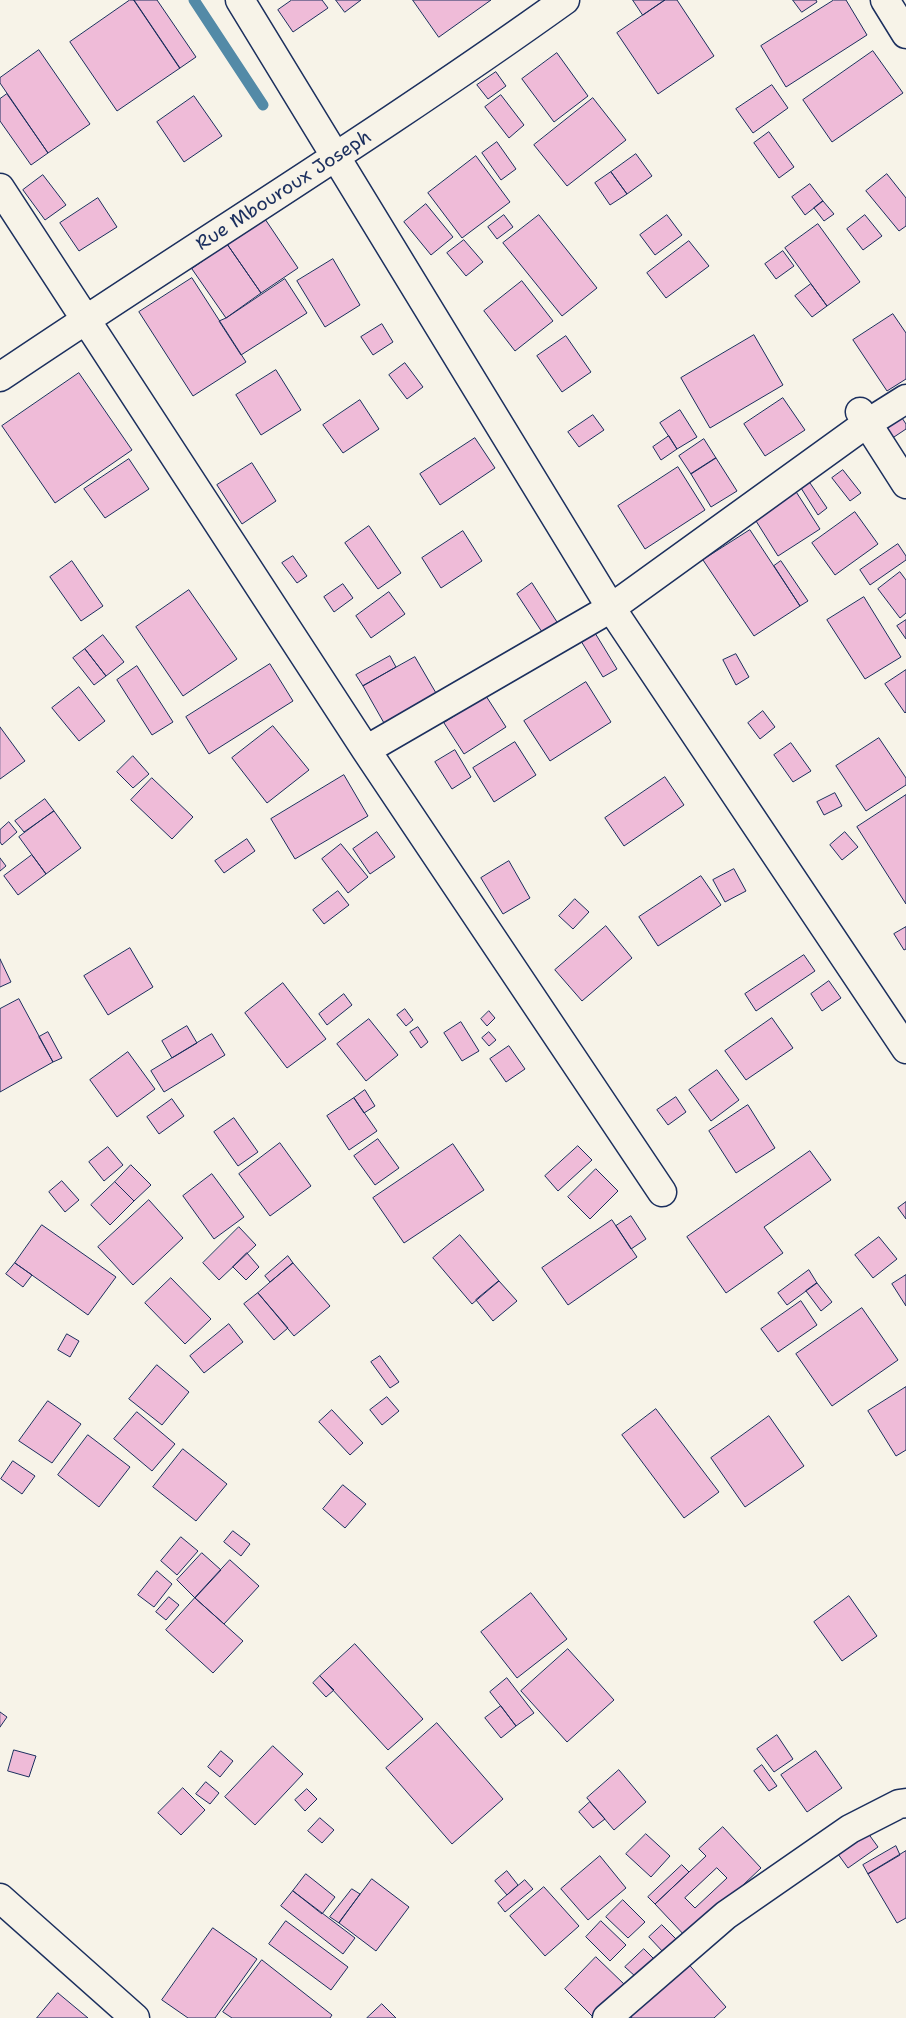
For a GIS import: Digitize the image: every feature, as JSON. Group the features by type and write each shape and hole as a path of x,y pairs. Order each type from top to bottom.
{"street":[{"path":"240,0 612,608 906,1049"},
{"name":"Rue Mbouroux Joseph","path":"0,378 337,157 483,59 565,0"},
{"path":"885,0 906,34"},
{"path":"0,188 366,750 662,1192"},
{"path":"366,750 612,608 863,418 906,399"},
{"path":"863,418 906,484"},
{"path":"607,2018 726,1915 850,1829 899,1804 906,1803"},
{"path":"0,1898 135,2018"}],"building":[{"path":"130,0 134,0 180,68 117,111 70,42"},
{"path":"134,0 157,0 196,57 180,68"},
{"path":"292,0 322,0 328,8 293,32 278,10"},
{"path":"336,0 361,0 345,12"},
{"path":"413,0 491,0 439,37"},
{"path":"633,0 665,0 643,15"},
{"path":"665,0 677,0 714,56 658,94 617,33"},
{"path":"793,0 816,0 817,2 802,12"},
{"path":"834,0 846,0 867,35 786,87 761,46"},
{"path":"39,50 90,124 48,153 0,83 0,78"},
{"path":"873,51 903,93 832,142 803,100"},
{"path":"557,53 588,96 554,122 522,79"},
{"path":"496,72 506,86 488,99 477,85"},
{"path":"772,85 788,108 753,133 736,109"},
{"path":"7,94 48,153 31,165 0,121 0,99"},
{"path":"501,95 524,125 509,138 485,107"},
{"path":"194,96 222,136 184,162 157,122"},
{"path":"593,98 626,140 567,186 534,145"},
{"path":"769,132 794,167 779,178 754,143"},
{"path":"497,142 516,169 501,180 482,153"},
{"path":"636,154 652,176 627,194 611,172"},
{"path":"476,156 510,202 462,238 428,193"},
{"path":"611,172 627,194 610,205 595,183"},
{"path":"887,174 906,198 906,226 899,231 866,191"},
{"path":"43,175 66,205 45,220 23,190"},
{"path":"810,184 823,201 805,215 792,197"},
{"path":"98,198 117,227 79,251 60,223"},
{"path":"823,201 834,214 824,221 814,208"},
{"path":"426,204 453,237 431,255 404,222"},
{"path":"504,215 513,227 497,239 488,227"},
{"path":"539,215 597,288 562,316 503,243"},
{"path":"667,215 682,235 655,255 640,235"},
{"path":"865,215 882,236 863,250 847,229"},
{"path":"265,219 298,268 261,293 227,244"},
{"path":"818,224 860,282 827,306 785,248"},
{"path":"464,240 483,262 466,276 447,253"},
{"path":"689,241 709,266 666,298 647,273"},
{"path":"227,244 261,293 226,318 192,269"},
{"path":"783,251 794,266 776,279 765,264"},
{"path":"333,259 360,305 325,327 297,281"},
{"path":"192,278 246,362 193,396 139,312"},
{"path":"285,279 307,313 241,355 219,321"},
{"path":"522,281 553,321 515,351 484,311"},
{"path":"811,284 827,306 812,317 795,296"},
{"path":"893,314 906,333 906,379 887,391 853,340"},
{"path":"382,324 393,342 373,355 361,337"},
{"path":"754,335 783,385 710,428 681,378"},
{"path":"566,336 591,372 562,392 537,356"},
{"path":"405,363 423,387 407,399 389,375"},
{"path":"276,370 301,410 261,435 236,395"},
{"path":"79,373 132,450 55,503 2,426"},
{"path":"783,398 805,430 765,456 744,424"},
{"path":"360,400 379,429 343,453 323,425"},
{"path":"680,410 697,437 677,449 660,423"},
{"path":"593,415 604,430 579,447 568,432"},
{"path":"900,415 906,424 906,429 885,443 877,431"},
{"path":"669,436 677,449 661,460 653,447"},
{"path":"475,438 495,468 440,505 420,474"},
{"path":"704,439 716,458 691,474 679,456"},
{"path":"716,458 737,491 711,507 691,474"},
{"path":"129,459 149,489 105,518 84,489"},
{"path":"252,463 276,501 242,524 217,485"},
{"path":"678,467 705,510 645,549 618,506"},
{"path":"843,470 861,493 850,501 832,478"},
{"path":"810,483 827,508 818,515 801,488"},
{"path":"793,487 820,529 778,556 751,513"},
{"path":"855,512 878,544 835,575 812,543"},
{"path":"369,526 401,573 378,589 345,543"},
{"path":"750,530 800,606 754,636 703,560"},
{"path":"463,531 482,561 441,588 422,558"},
{"path":"898,544 906,556 906,560 870,585 860,570"},
{"path":"293,556 307,576 297,583 282,563"},
{"path":"72,561 103,606 81,621 50,577"},
{"path":"781,561 808,601 800,606 774,566"},
{"path":"900,572 906,580 906,613 900,618 878,589"},
{"path":"532,583 557,622 542,632 517,594"},
{"path":"343,584 353,598 334,612 324,597"},
{"path":"189,590 237,659 183,696 136,627"},
{"path":"389,592 405,614 371,638 356,616"},
{"path":"864,597 901,657 865,679 827,620"},
{"path":"906,620 906,639 897,626"},
{"path":"595,633 617,669 603,677 581,641"},
{"path":"103,635 124,662 106,676 85,649"},
{"path":"85,649 106,676 94,685 73,658"},
{"path":"736,654 749,677 736,685 723,660"},
{"path":"390,656 396,667 363,686 356,675"},
{"path":"415,657 436,693 384,723 363,686"},
{"path":"270,664 293,701 209,754 186,717"},
{"path":"137,666 173,722 152,735 117,680"},
{"path":"906,670 906,712 905,713 885,684"},
{"path":"586,682 611,722 550,761 524,721"},
{"path":"79,687 105,721 79,741 52,708"},
{"path":"486,696 506,727 464,754 444,723"},
{"path":"763,711 775,727 760,739 748,723"},
{"path":"273,726 309,770 267,803 232,758"},
{"path":"0,727 25,761 0,779"},
{"path":"879,738 906,778 906,785 866,811 836,766"},
{"path":"515,742 536,775 494,802 473,768"},
{"path":"791,743 811,771 793,782 774,755"},
{"path":"455,750 471,777 452,789 435,762"},
{"path":"133,756 149,774 133,788 117,772"},
{"path":"344,775 368,816 295,859 271,819"},
{"path":"665,777 684,805 624,846 605,818"},
{"path":"152,778 193,817 172,839 131,800"},
{"path":"835,793 842,806 824,815 817,802"},
{"path":"906,795 906,904 857,827"},
{"path":"45,799 54,811 24,832 15,821"},
{"path":"54,811 81,848 46,874 19,837"},
{"path":"9,822 17,832 2,845 0,842 0,830"},
{"path":"377,832 395,857 370,874 353,849"},
{"path":"845,832 858,847 842,860 830,845"},
{"path":"247,839 255,851 224,873 215,861"},
{"path":"341,844 368,877 348,893 322,859"},
{"path":"32,855 46,874 18,895 4,876"},
{"path":"0,858 6,866 0,871"},
{"path":"509,861 530,898 503,914 481,878"},
{"path":"734,869 746,891 725,902 713,880"},
{"path":"701,876 721,905 658,946 639,917"},
{"path":"338,891 349,905 324,924 313,910"},
{"path":"575,899 589,912 573,929 559,916"},
{"path":"606,926 632,958 582,1001 555,970"},
{"path":"906,927 906,949 904,950 894,934"},
{"path":"130,948 153,987 108,1015 84,976"},
{"path":"804,955 815,971 756,1011 745,994"},
{"path":"0,959 11,982 0,987"},
{"path":"829,981 841,998 822,1011 811,994"},
{"path":"283,983 326,1039 287,1068 245,1013"},
{"path":"344,994 352,1005 327,1025 319,1014"},
{"path":"19,999 53,1062 0,1092 0,1009"},
{"path":"405,1009 413,1020 406,1026 397,1015"},
{"path":"489,1011 495,1018 487,1026 481,1019"},
{"path":"772,1018 793,1048 746,1080 725,1051"},
{"path":"369,1019 398,1055 366,1081 337,1044"},
{"path":"461,1022 479,1051 462,1061 444,1033"},
{"path":"187,1026 197,1043 172,1058 162,1041"},
{"path":"418,1027 428,1042 421,1048 410,1032"},
{"path":"48,1032 62,1058 53,1062 39,1037"},
{"path":"489,1032 496,1040 489,1046 482,1038"},
{"path":"212,1034 225,1055 164,1092 151,1071"},
{"path":"509,1046 525,1069 506,1082 490,1059"},
{"path":"128,1052 155,1089 117,1117 90,1080"},
{"path":"717,1070 739,1100 711,1121 689,1090"},
{"path":"365,1090 375,1106 364,1113 354,1098"},
{"path":"676,1097 686,1112 668,1125 657,1110"},
{"path":"354,1098 377,1131 349,1150 327,1116"},
{"path":"172,1099 184,1116 159,1134 147,1117"},
{"path":"748,1105 775,1148 736,1173 709,1131"},
{"path":"234,1118 258,1152 238,1166 214,1132"},
{"path":"378,1139 399,1168 375,1185 354,1156"},
{"path":"280,1143 311,1186 270,1216 239,1174"},
{"path":"453,1144 484,1190 404,1243 373,1198"},
{"path":"578,1146 592,1160 558,1191 545,1176"},
{"path":"108,1147 123,1165 104,1181 89,1162"},
{"path":"810,1151 831,1180 764,1227 783,1253 726,1293 687,1237"},
{"path":"131,1165 151,1185 134,1201 115,1182"},
{"path":"596,1169 618,1191 590,1219 568,1197"},
{"path":"212,1174 244,1217 214,1239 183,1196"},
{"path":"62,1181 79,1200 65,1212 49,1192"},
{"path":"115,1182 134,1201 110,1225 91,1205"},
{"path":"149,1200 183,1238 133,1285 98,1247"},
{"path":"906,1202 906,1219 898,1208"},
{"path":"631,1216 646,1239 631,1249 616,1226"},
{"path":"612,1220 637,1257 568,1305 542,1268"},
{"path":"42,1225 116,1277 88,1315 15,1263"},
{"path":"239,1227 256,1245 219,1280 203,1263"},
{"path":"460,1235 499,1281 472,1304 433,1258"},
{"path":"879,1237 897,1259 873,1278 855,1255"},
{"path":"247,1253 259,1267 246,1280 233,1267"},
{"path":"288,1256 293,1263 270,1282 265,1276"},
{"path":"15,1263 32,1275 23,1287 6,1274"},
{"path":"293,1263 330,1306 294,1336 258,1293"},
{"path":"809,1270 817,1283 787,1305 778,1293"},
{"path":"906,1275 906,1306 892,1284"},
{"path":"171,1278 211,1319 185,1344 145,1303"},
{"path":"499,1281 517,1301 493,1321 476,1300"},
{"path":"817,1283 832,1302 821,1311 806,1291"},
{"path":"258,1293 288,1328 274,1340 244,1304"},
{"path":"801,1301 817,1325 778,1352 761,1329"},
{"path":"862,1308 898,1360 832,1406 796,1354"},
{"path":"229,1324 243,1342 204,1373 190,1356"},
{"path":"67,1334 79,1341 70,1357 58,1350"},
{"path":"380,1356 399,1382 390,1388 371,1362"},
{"path":"157,1365 189,1392 162,1425 129,1399"},
{"path":"906,1387 906,1450 896,1456 868,1411"},
{"path":"387,1397 399,1411 382,1425 370,1410"},
{"path":"48,1401 81,1424 52,1463 19,1441"},
{"path":"656,1409 719,1492 684,1518 622,1435"},
{"path":"332,1410 363,1443 350,1455 319,1422"},
{"path":"137,1412 175,1444 152,1471 114,1439"},
{"path":"769,1416 804,1466 745,1507 711,1458"},
{"path":"88,1435 130,1467 99,1507 58,1475"},
{"path":"183,1449 227,1484 196,1521 153,1487"},
{"path":"13,1461 35,1476 22,1494 1,1479"},
{"path":"343,1485 366,1504 345,1528 323,1509"},
{"path":"233,1531 250,1544 241,1556 224,1542"},
{"path":"181,1537 198,1551 177,1575 161,1561"},
{"path":"202,1553 221,1570 195,1598 177,1580"},
{"path":"230,1560 259,1586 224,1624 195,1598"},
{"path":"157,1571 172,1584 154,1607 138,1595"},
{"path":"531,1593 567,1639 517,1678 481,1632"},
{"path":"849,1596 877,1636 842,1661 814,1622"},
{"path":"169,1597 179,1605 166,1620 156,1612"},
{"path":"195,1598 243,1641 213,1673 166,1630"},
{"path":"355,1644 423,1719 388,1750 320,1676"},
{"path":"568,1649 614,1700 567,1742 521,1691"},
{"path":"320,1676 334,1690 326,1697 313,1683"},
{"path":"507,1678 534,1713 516,1726 490,1692"},
{"path":"501,1706 516,1726 501,1738 485,1718"},
{"path":"0,1712 7,1717 0,1727"},
{"path":"437,1723 503,1799 452,1844 386,1768"},
{"path":"777,1735 793,1759 774,1772 757,1749"},
{"path":"273,1746 303,1774 255,1825 225,1797"},
{"path":"14,1750 36,1756 29,1777 8,1771"},
{"path":"221,1751 233,1761 220,1777 208,1767"},
{"path":"816,1751 842,1788 807,1812 781,1775"},
{"path":"762,1765 777,1786 769,1791 754,1771"},
{"path":"619,1770 646,1802 614,1830 587,1798"},
{"path":"206,1782 219,1793 210,1804 196,1794"},
{"path":"183,1788 205,1810 181,1835 158,1813"},
{"path":"307,1789 317,1799 305,1811 295,1800"},
{"path":"590,1802 605,1819 593,1828 579,1812"},
{"path":"320,1818 334,1830 322,1843 308,1831"},
{"path":"723,1827 761,1868 687,1938 655,1904 706,1856 699,1849","holes":["717,1868 727,1878 695,1908 685,1898"]},
{"path":"865,1829 878,1847 848,1868 835,1850"},
{"path":"646,1834 670,1856 651,1877 626,1854"},
{"path":"896,1846 900,1855 868,1874 863,1865"},
{"path":"906,1851 906,1918 897,1923 868,1874"},
{"path":"600,1856 626,1888 588,1920 561,1889"},
{"path":"682,1865 689,1872 655,1904 648,1897"},
{"path":"507,1871 518,1885 507,1895 495,1881"},
{"path":"306,1874 335,1897 322,1914 293,1891"},
{"path":"372,1879 409,1907 376,1951 339,1923"},
{"path":"525,1880 533,1889 505,1912 498,1903"},
{"path":"544,1887 579,1926 545,1956 510,1916"},
{"path":"352,1889 360,1894 339,1923 330,1917"},
{"path":"293,1891 355,1938 343,1954 281,1906"},
{"path":"623,1900 645,1922 628,1938 606,1917"},
{"path":"286,1921 348,1967 331,1990 269,1944"},
{"path":"601,1921 626,1945 610,1961 586,1937"},
{"path":"662,1925 677,1940 664,1953 649,1937"},
{"path":"213,1928 257,1959 215,2018 188,2018 162,2000"},
{"path":"644,1949 654,1959 636,1977 625,1967"},
{"path":"596,1957 626,1986 594,2018 565,1989"},
{"path":"262,1960 332,2015 330,2018 232,2018 223,2012"},
{"path":"685,1960 726,2007 714,2018 632,2018 626,2011"},
{"path":"58,1993 88,2018 37,2018"},
{"path":"382,2004 396,2018 367,2018"}],"waterway":[{"path":"194,0 263,105"}]}
